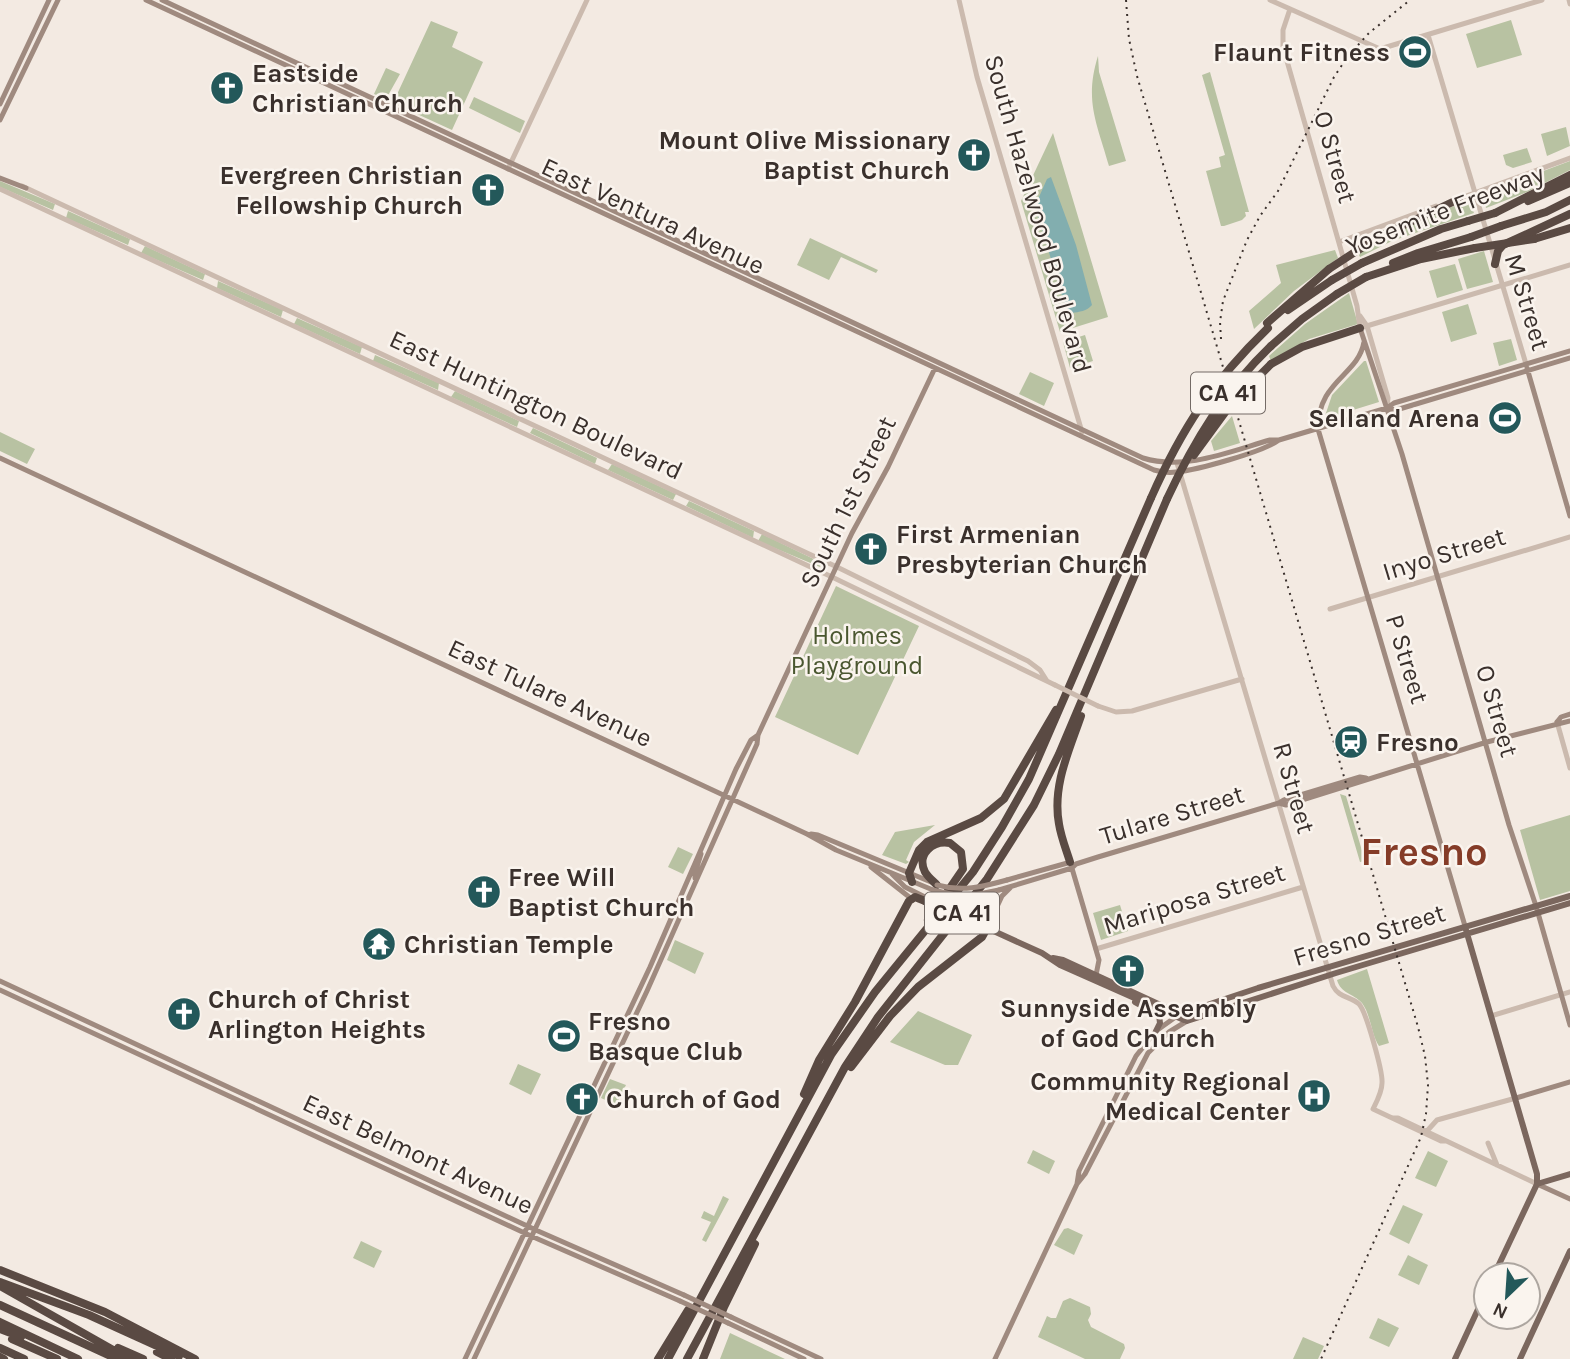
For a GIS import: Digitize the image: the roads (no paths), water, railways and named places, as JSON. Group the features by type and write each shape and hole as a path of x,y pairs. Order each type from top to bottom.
{"highway":[{"path":"1495,213 1570,174"},
{"name":"Yosemite Freeway","path":"1267,326 1332,280 1362,263 1431,233 1495,213 1570,183"},
{"path":"1267,326 1329,269 1385,234 1459,199"},
{"name":"Yosemite Freeway","path":"1166,502 1188,455 1216,409 1271,346 1302,319 1366,277 1419,253 1546,212 1570,200"},
{"path":"1495,264 1503,244 1570,214"},
{"path":"1366,277 1421,259 1534,239 1570,228"},
{"name":"CA 41","path":"668,1359 838,1044 893,968 973,872 1002,827 1045,747 1180,437 1202,401 1237,354 1267,326"},
{"path":"1166,502 1198,448 1220,418 1249,384 1271,364 1298,348 1363,327"},
{"name":"CA 41","path":"687,1359 862,1040 981,888 1017,835 1055,764 1166,502"},
{"path":"1072,864 1059,823 1059,784 1100,657"},
{"path":"911,877 919,850 927,842 981,818 1004,799 1078,671"},
{"path":"893,968 962,871 964,862 961,852 953,844 938,843 925,854 924,869 935,886"},
{"path":"785,1138 819,1060 855,1002 911,899 916,897 973,921"},
{"path":"798,1153 845,1074 890,1016 918,987 982,937 988,929"},
{"path":"703,1359 774,1198"},
{"path":"659,1359 736,1230"},
{"path":"0,1270 105,1312 195,1359"},
{"path":"0,1284 129,1359"},
{"path":"0,1284 89,1315 185,1359"},
{"path":"57,1303 171,1359"},
{"path":"0,1305 117,1359"},
{"path":"0,1322 74,1357"},
{"path":"65,1323 143,1359"},
{"path":"0,1331 74,1357"},
{"path":"0,1331 57,1359"},
{"path":"0,1348 24,1359"}],"main road":[{"path":"0,104 49,0"},
{"path":"0,120 58,0"},
{"name":"East Ventura Avenue","path":"146,0 1143,458 1161,463 1177,463"},
{"name":"East Ventura Avenue","path":"162,0 509,166"},
{"path":"0,177 26,188"},
{"name":"O Street","path":"1363,327 1364,340 1387,408 1570,1025"},
{"path":"1318,429 1324,398 1358,358 1364,340"},
{"path":"1177,463 1318,429 1387,408 1394,403 1570,351"},
{"path":"1358,358 1369,356"},
{"path":"1387,408 1396,410 1570,358"},
{"name":"M Street","path":"1526,364 1570,516"},
{"name":"East Ventura Avenue","path":"936,365 1144,467 1162,472 1180,471"},
{"name":"South 1st Street","path":"558,1179 651,982 757,744 758,735 936,365"},
{"name":"P Street","path":"1318,429 1516,1098 1536,1169 1537,1184"},
{"path":"1180,471 1272,445 1279,440"},
{"name":"East Tulare Avenue","path":"0,458 814,839 878,859 911,877"},
{"name":"Tulare Street","path":"1557,722 1561,717 1570,715"},
{"name":"Tulare Street","path":"935,886 967,889 1072,864 1279,803 1286,805 1361,783 1366,778 1570,720"},
{"name":"South 1st Street","path":"564,1149 650,967 724,795 751,740 758,735"},
{"name":"East Tulare Avenue","path":"807,834 818,835 863,861 890,872 935,886"},
{"path":"696,880 695,873 701,856 699,852"},
{"path":"878,859 905,887 925,901"},
{"path":"863,861 911,899"},
{"path":"1072,864 1100,964 1096,975"},
{"name":"Tulare Street","path":"935,886 964,897 1013,886 1072,864"},
{"path":"988,929 1002,896 1013,886"},
{"name":"Fresno Street","path":"1178,1016 1258,988 1328,971 1536,909 1570,896"},
{"name":"Fresno Street","path":"1536,909 1570,903"},
{"path":"973,921 1103,985 1178,1016"},
{"path":"1051,958 1063,960 1136,993 1187,1021"},
{"path":"1067,968 1092,977 1096,975"},
{"name":"Fresno Street","path":"1187,1021 1328,971"},
{"name":"East Belmont Avenue","path":"0,982 804,1359"},
{"path":"1103,985 1108,984 1136,993"},
{"name":"East Belmont Avenue","path":"0,990 311,1135 529,1231 684,1295 821,1359"},
{"path":"995,1359 1077,1184 1083,1162 1136,1056 1160,1023 1159,1015 1128,996"},
{"path":"1156,1031 1178,1016"},
{"path":"1077,1184 1085,1174 1147,1053 1168,1032 1187,1021"},
{"path":"1516,1098 1570,1082"},
{"path":"311,1135 315,1132 348,1143"},
{"path":"465,1359 558,1179 556,1175 563,1160 564,1149"},
{"path":"474,1359 564,1149"},
{"path":"1501,1261 1537,1184 1570,1174"},
{"path":"1537,1184 1570,1199"},
{"path":"1520,1359 1570,1251"},
{"path":"1455,1359 1472,1322"}],"street":[{"path":"509,166 587,0"},
{"name":"South Hazelwood Boulevard","path":"959,0 977,77 1084,439"},
{"path":"1270,0 1376,48 1429,35 1542,0"},
{"name":"O Street","path":"1290,9 1283,30 1283,47 1363,327 1388,398 1387,408"},
{"name":"M Street","path":"1429,35 1526,364"},
{"path":"1339,242 1570,158"},
{"path":"1459,199 1467,194 1471,179"},
{"name":"East Huntington Boulevard","path":"26,188 837,567 1028,661 1040,670 1047,681"},
{"name":"East Huntington Boulevard","path":"0,190 832,577 1098,706 1116,712 1138,710 1242,680"},
{"path":"1363,327 1570,265"},
{"path":"1360,316 1369,321 1380,321"},
{"name":"R Street","path":"1177,463 1328,971 1336,992 1357,1002 1363,1011 1382,1080 1381,1092 1373,1109 1393,1118"},
{"path":"754,541 759,531"},
{"name":"Inyo Street","path":"1330,609 1570,537"},
{"path":"1557,722 1570,768"},
{"name":"Mariposa Street","path":"1096,949 1303,887"},
{"path":"1491,1016 1570,992"},
{"path":"1427,1130 1437,1120 1516,1098"},
{"path":"1393,1118 1427,1130 1537,1184"},
{"path":"1393,1118 1445,1141"},
{"path":"1434,1134 1435,1125 1449,1118"},
{"path":"1488,1143 1497,1165"}],"water":[{"path":"1051,177 1076,245 1092,305 1072,313 1066,309 1035,206 1047,179"}],"railway":[{"path":"1126,0 1129,39 1137,76 1425,1056 1428,1085 1421,1137 1321,1359"},
{"path":"1221,339 1223,301 1247,240 1278,191 1334,77 1348,56 1369,33 1410,0"}],"place":[{"name":"Flaunt Fitness","path":"1415,52"},
{"name":"Eastside Christian Church","path":"227,88"},
{"name":"Mount Olive Missionary Baptist Church","path":"974,155"},
{"name":"Evergreen Christian Fellowship Church","path":"488,190"},
{"name":"Selland Arena","path":"1505,418"},
{"name":"First Armenian Presbyterian Church","path":"871,549"},
{"name":"Fresno","path":"1351,742"},
{"name":"Free Will Baptist Church","path":"484,892"},
{"name":"Christian Temple","path":"379,944"},
{"name":"Sunnyside Assembly of God Church","path":"1128,971"},
{"name":"Church of Christ Arlington Heights","path":"184,1014"},
{"name":"Fresno Basque Club","path":"564,1036"},
{"name":"Community Regional Medical Center","path":"1314,1096"},
{"name":"Church of God","path":"582,1099"}],"district":[{"name":"Fresno","path":"1424,851"}],"park label":[{"name":"Holmes Playground","path":"857,650"}]}
